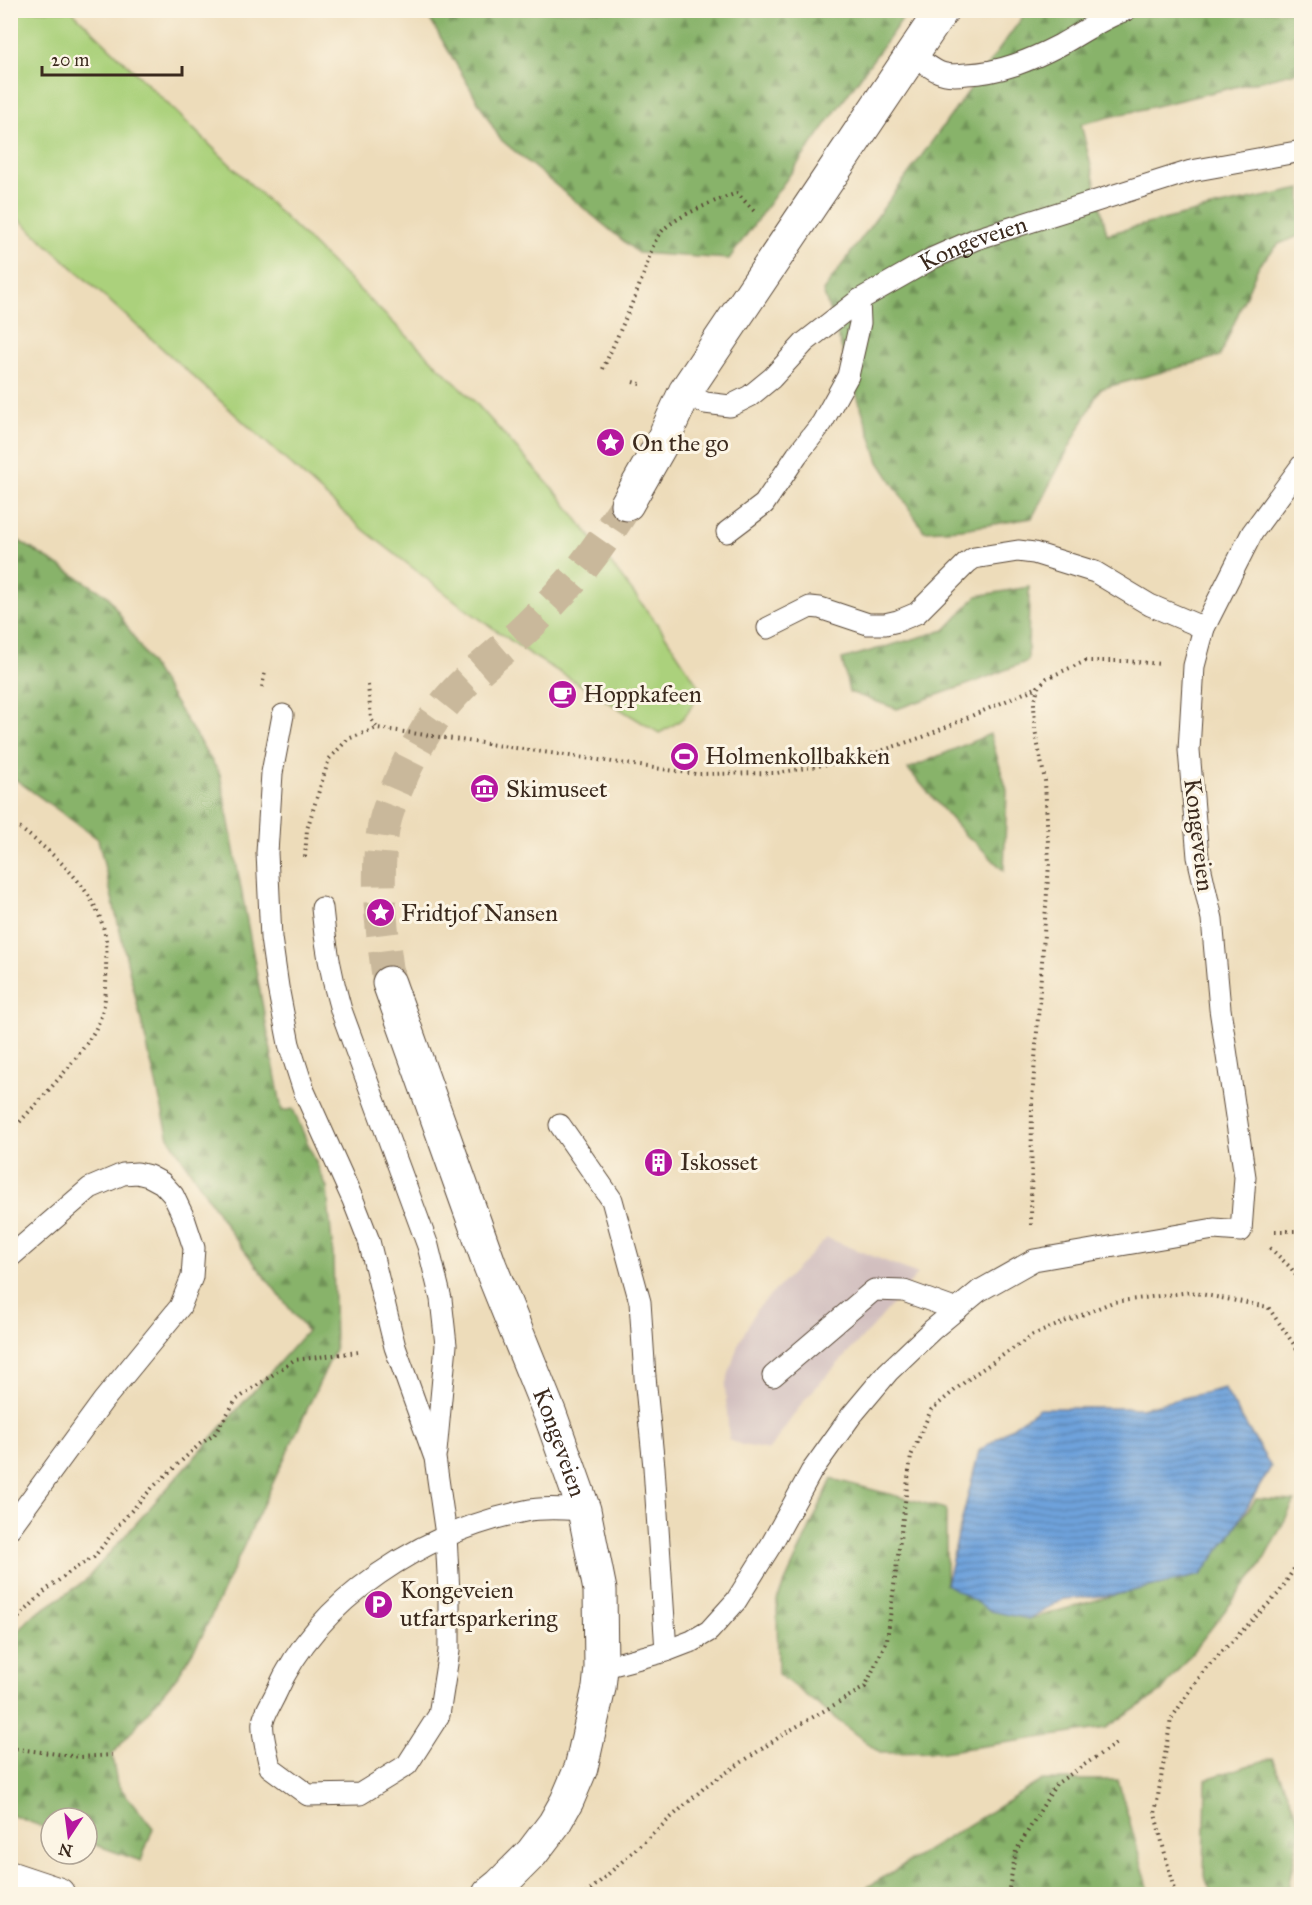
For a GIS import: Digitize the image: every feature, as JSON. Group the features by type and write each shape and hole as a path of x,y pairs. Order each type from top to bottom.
{"street":[{"path":"627,504 660,446 685,392 942,10"},
{"name":"Kongeveien","path":"389,983 490,1266 550,1414 584,1510 600,1590 599,1688 581,1768 554,1824 532,1853 489,1894"},
{"path":"10,1878 58,1894"}],"lane":[{"path":"912,55 939,72 951,75 998,70 1018,64 1059,45 1106,18 1126,10"},
{"name":"Kongeveien","path":"685,392 705,403 730,406 750,396 772,378 805,342 859,300 933,258 976,239 1191,171 1302,151"},
{"path":"727,532 764,504 822,423 848,376 860,323 859,300"},
{"name":"Kongeveien","path":"1242,1231 1245,1177 1220,1009 1212,919 1198,857 1189,750 1194,666 1204,628 1252,533 1302,465"},
{"path":"768,628 810,607 820,608 868,624 898,621 917,613 974,558 1018,551 1034,553 1095,572 1150,606 1204,628"},
{"path":"283,715 272,773 267,854 271,938 278,987 289,1044 304,1091 354,1200 369,1241 395,1347 435,1458 447,1535 450,1593 449,1651 439,1715 407,1765 360,1794 308,1795 270,1767 262,1724 282,1678 308,1639 345,1601 383,1570 447,1535 526,1510 544,1508 584,1510"},
{"path":"322,908 325,944 341,1010 428,1246 441,1299 446,1345 435,1458"},
{"path":"560,1125 612,1200 640,1302 666,1651"},
{"path":"10,1257 90,1188 123,1174 137,1173 162,1183 173,1195 194,1248 192,1277 180,1307 103,1401 10,1528"},
{"path":"601,1668 666,1651 692,1641 709,1631 736,1601 771,1545 811,1472 851,1416 888,1371 979,1291 1034,1260 1214,1229 1242,1231"},
{"path":"773,1376 874,1290 904,1291 957,1310"}],"path":[{"path":"603,369 644,276 655,242 664,229 718,199 737,193 761,219"},
{"path":"305,861 308,829 329,759 348,739 377,728 696,774 777,773 854,760 923,737 1038,687 1047,678 1086,661 1126,661 1194,666"},
{"path":"369,685 371,719 377,728"},
{"path":"1034,1260 1031,1244 1032,1101 1049,864 1045,782 1035,730 1034,703 1038,687"},
{"path":"10,821 53,855 85,888 99,913 106,940 107,992 102,1015 91,1037 64,1072 10,1133"},
{"path":"1242,1231 1251,1233 1280,1256 1302,1284"},
{"path":"586,1894 706,1786 787,1732 865,1687 887,1640 911,1456 931,1410 972,1376 1033,1335 1113,1302 1190,1292 1268,1307 1302,1356"},
{"path":"10,1626 46,1590 94,1557 153,1487 200,1444 214,1435 236,1400 294,1360 395,1347"},
{"path":"1175,1894 1155,1815 1171,1719 1205,1669 1279,1593 1302,1556"},
{"path":"1008,1894 1016,1851 1056,1784 1118,1742"},
{"path":"10,1748 80,1757 112,1755"}],"shaded area":[{"path":"827,1238 918,1274 878,1321 806,1398 769,1450 729,1440 725,1386 738,1345 756,1310"}],"green space":[{"path":"11,10 72,11 474,401 561,498 661,629 700,688 693,705 685,716 659,733 533,656 467,610 360,527 11,212"},
{"path":"425,11 908,11 729,259 638,253 500,139"},
{"path":"1027,11 1301,11 1301,71 1081,124 1107,234 1215,207 1301,189 1301,235 1279,244 1259,265 1220,356 1100,389 1032,518 962,529 924,531 879,462 823,291"},
{"path":"11,536 108,596 220,774 282,1111 293,1109 327,1188 333,1255 335,1349 202,1636 179,1674 112,1755 117,1784 153,1828 141,1861 99,1846 99,1806 39,1806 39,1826 11,1815 11,1640 31,1617 83,1583 307,1331 231,1233 169,1138 98,839 11,776"},
{"path":"1029,587 1028,661 897,709 849,692 842,659 945,630 977,596"},
{"path":"990,734 1007,790 1004,871 965,835 908,769"},
{"path":"832,1479 946,1509 946,1584 1029,1619 1115,1595 1201,1575 1256,1499 1295,1501 1261,1565 1161,1692 1106,1728 942,1752 880,1753 778,1674 777,1600"},
{"path":"1272,1758 1301,1824 1287,1894 1212,1894 1204,1875 1206,1779"},
{"path":"1042,1780 1118,1780 1150,1894 856,1894"}],"water":[{"path":"1224,1388 1271,1467 1233,1531 1201,1575 1115,1595 1063,1599 1029,1619 991,1611 946,1584 979,1451 1039,1408 1142,1408"}],"tunnel":[{"path":"389,983 380,904 381,845 388,812 407,765 427,729 445,704 472,676 527,628 565,588 590,558 627,504"}],"place":[{"name":"On the go","path":"611,443"},
{"name":"Hoppkafeen","path":"562,694"},
{"name":"Holmenkollbakken","path":"684,756"},
{"name":"Skimuseet","path":"485,789"},
{"name":"Fridtjof Nansen","path":"380,913"},
{"name":"Iskosset","path":"659,1162"},
{"name":"Kongeveien utfartsparkering","path":"379,1604"}]}
